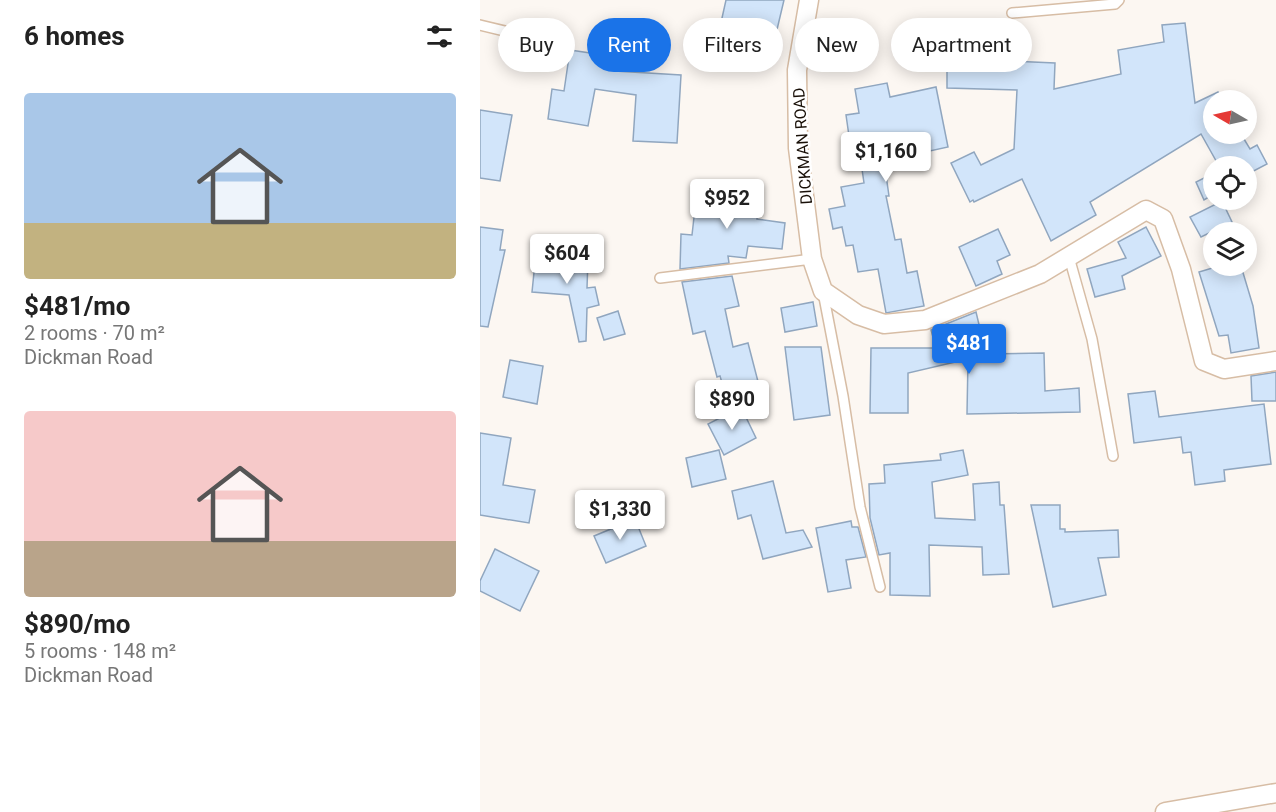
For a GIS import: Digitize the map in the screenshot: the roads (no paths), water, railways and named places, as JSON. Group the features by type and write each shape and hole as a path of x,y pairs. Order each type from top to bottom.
{"street":[{"name":"DICKMAN ROAD","path":"809,0 797,70 798,148 812,259 823,291"},
{"path":"823,291 858,315 884,324 926,320 1040,274 1146,210 1163,219 1180,269 1204,361 1224,369 1276,361"},
{"path":"1165,812 1276,793"}],"lane":[{"path":"1012,13 1115,4 1119,0"},
{"path":"480,25 498,29"},
{"path":"1069,256 1092,339 1113,456"},
{"path":"660,278 812,259"},
{"path":"823,291 843,396 860,507 880,587"}]}
